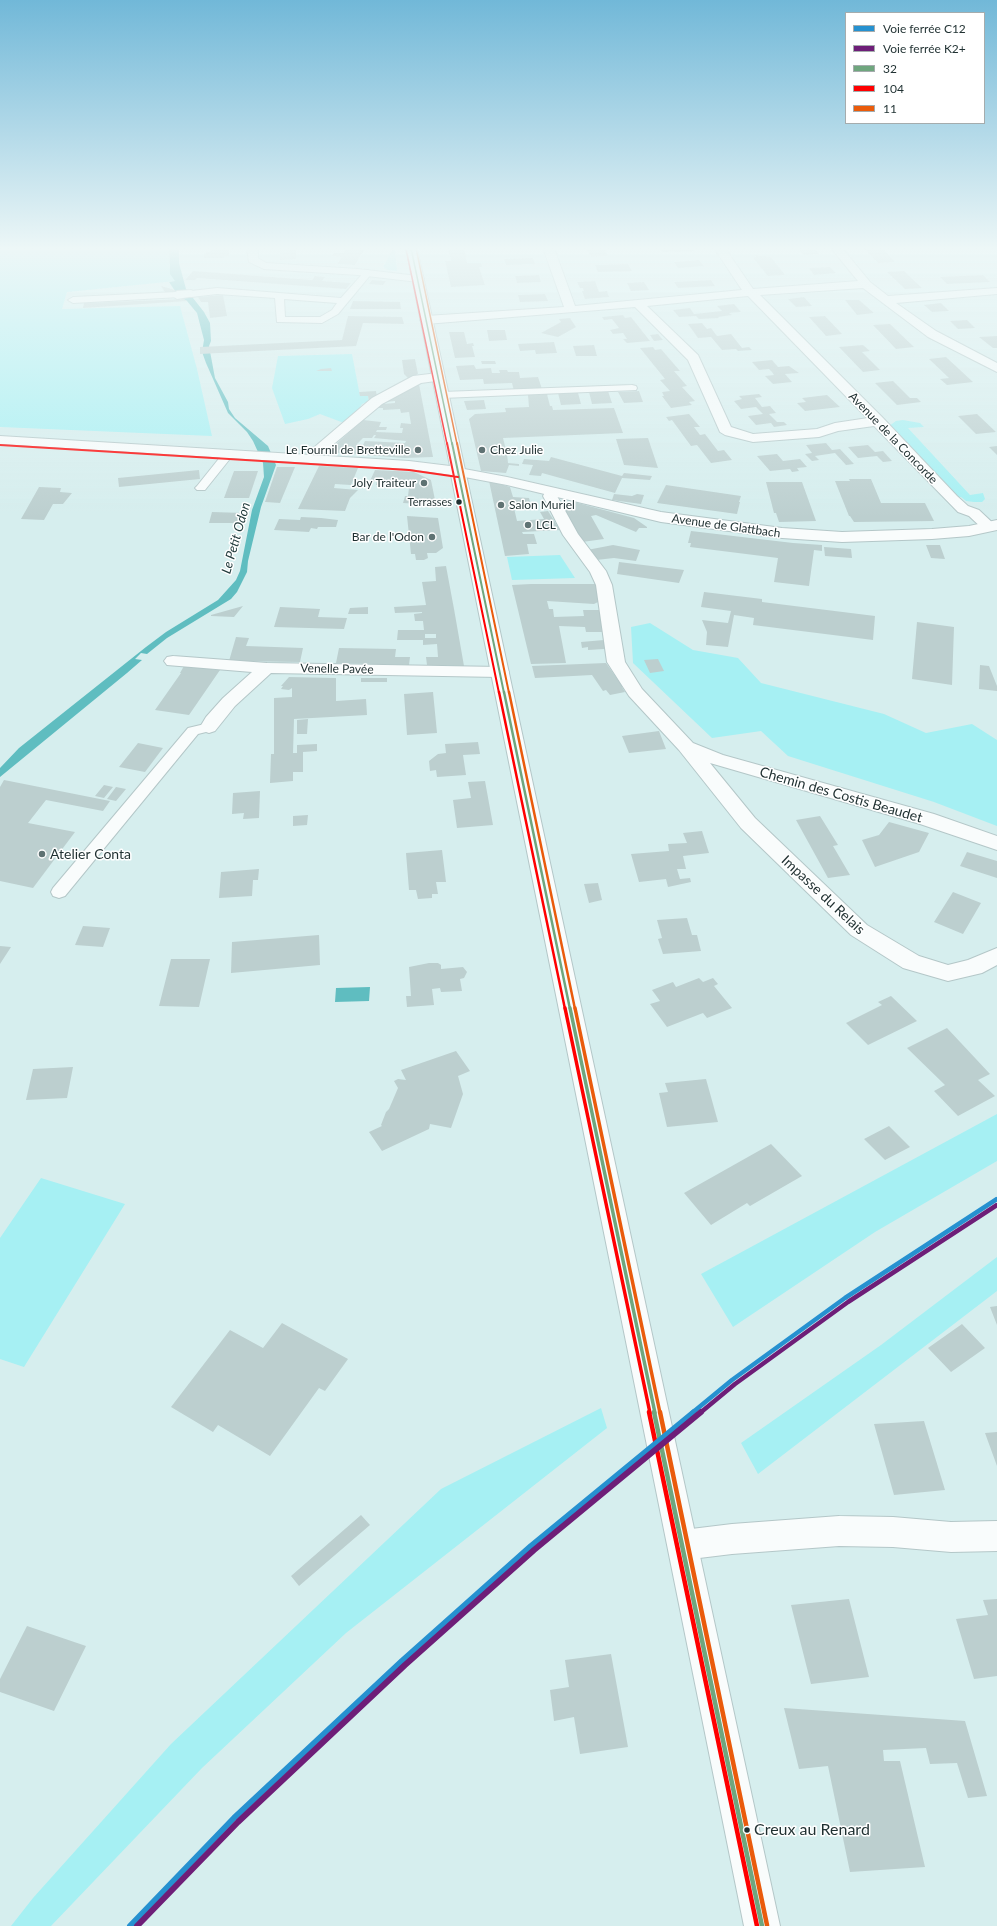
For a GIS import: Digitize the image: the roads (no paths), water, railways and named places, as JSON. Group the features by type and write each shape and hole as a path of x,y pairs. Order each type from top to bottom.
{"street":[{"path":"430,338 762,1926"},
{"path":"673,338 694,358 725,429 730,432 753,438 780,436 818,433 835,427 878,421"},
{"name":"Avenue de la Concorde","path":"796,338 878,421 952,499 963,509 974,513 993,526"},
{"path":"939,338 997,368"},
{"path":"318,450 383,398 418,379 438,377"},
{"name":"Avenue de Glattbach","path":"0,440 409,464 459,472 661,517 782,533 842,537 924,535 963,532 993,526"},
{"name":"Impasse du Relais","path":"552,492 550,496 568,528 598,571 604,585 616,662 636,692 686,746 748,823 859,930 910,962 948,973 974,967 997,956"},
{"name":"Venelle Pavée","path":"173,661 267,668 500,672"},
{"path":"209,727 212,721 229,702 267,668"},
{"name":"Chemin des Costis Beaudet","path":"686,746 716,759 927,819 997,843"},
{"path":"683,1545 839,1531 893,1532 951,1537 997,1536"}],"lane":[{"path":"442,395 632,388"},
{"path":"201,488 229,453"},
{"path":"59,892 192,731 209,727"}],"rail line":[{"name":"C12","path":"130,1926 234,1818 402,1661 531,1546 732,1380 845,1298 997,1199"},
{"name":"K2+","path":"137,1926 238,1822 405,1665 534,1550 735,1384 848,1302 997,1205"}],"place":[{"name":"Le Fournil de Bretteville","path":"418,450"},
{"name":"Chez Julie","path":"482,450"},
{"name":"Joly Traiteur","path":"424,483"},
{"name":"Terrasses","path":"459,502"},
{"name":"Salon Muriel","path":"501,505"},
{"name":"LCL","path":"528,525"},
{"name":"Bar de l'Odon","path":"432,537"},
{"name":"Atelier Conta","path":"42,854"},
{"name":"Creux au Renard","path":"747,1830"}],"water label":[{"name":"Le Petit Odon","path":"236,538"}]}
